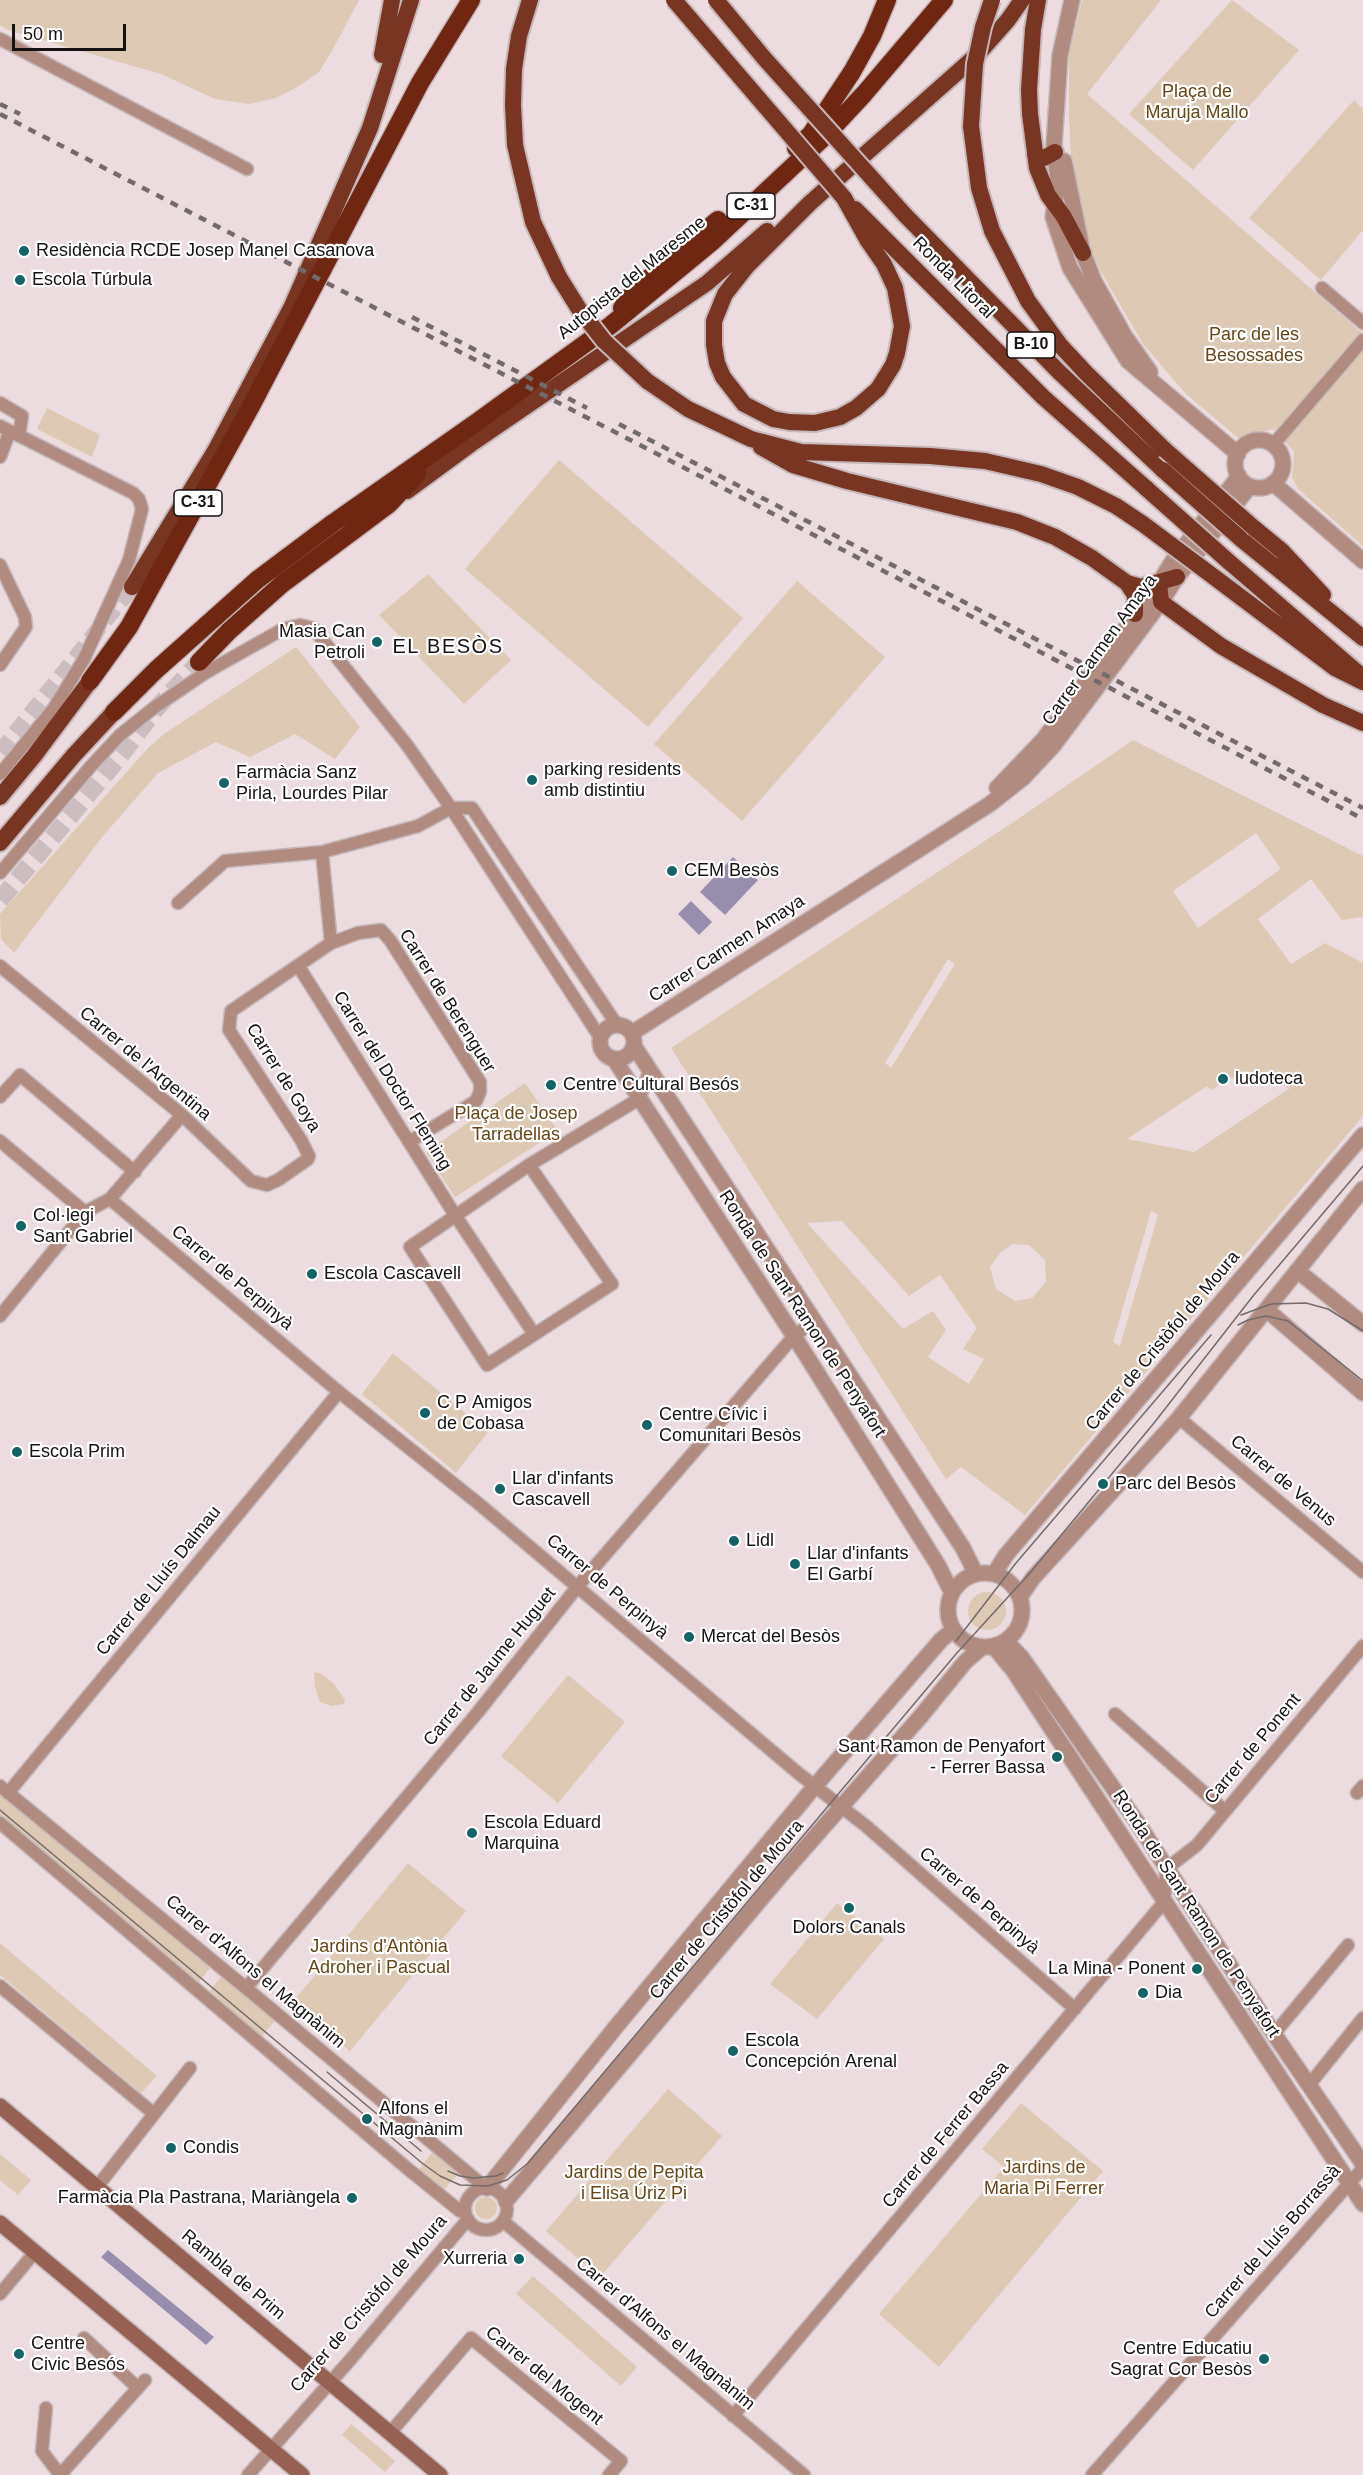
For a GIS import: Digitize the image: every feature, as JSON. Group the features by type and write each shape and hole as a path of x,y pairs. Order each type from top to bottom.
{"highway":[{"path":"268,351 359,129 381,60 392,0"},
{"path":"132,587 188,498 292,306 370,128 411,0"},
{"name":"C-31","path":"0,797 34,756 129,627 250,408 420,83 471,0"},
{"path":"530,0 519,36 514,69 513,105 515,146 533,222 559,277 579,309 604,341 647,381 688,409 751,439 801,452 930,456 985,461 1041,474 1077,488 1116,506 1143,524 1335,668 1363,682"},
{"path":"674,0 806,154 844,198 875,238 895,288 902,326 901,339 893,365 878,388 856,408 840,417 815,423 773,419 744,404 723,377 714,345 714,321 718,307 747,266 810,202 902,120 978,54 1022,0"},
{"name":"Ronda Litoral","path":"716,0 764,58 905,215 1058,371 1163,470 1248,534 1363,638"},
{"path":"611,325 635,290 723,216 811,134 852,72 872,36 887,0"},
{"name":"Autopista del Maresme","path":"114,712 226,606 293,553 611,325 713,241 806,154 864,94 944,0"},
{"path":"992,0 982,27 975,64 971,126 979,188 992,231 1028,300 1060,345 1248,534"},
{"path":"1038,0 1033,29 1029,90 1037,168 1048,195 1083,253"},
{"path":"199,662 229,631 282,584 471,444 707,284 881,130 902,120"},
{"path":"1035,155 1044,158 1055,152"},
{"name":"Ronda Litoral","path":"875,238 1043,397 1363,677"},
{"path":"250,408 254,378"},
{"path":"751,439 774,456 793,465 847,481 1017,522 1055,537 1092,558 1127,583 1141,587 1177,577"},
{"path":"389,504 441,448"},
{"path":"1127,583 1135,595 1135,614"},
{"path":"1159,583 1161,602 1221,646 1323,705 1363,723"},
{"name":"C-31","path":"0,843 74,754 114,712"}],"main road":[{"name":"Rambla de Prim","path":"0,2106 440,2475"},
{"path":"0,2223 302,2475"}],"street":[{"path":"1072,0 1060,55 1055,152 1058,181 1053,217 1070,268 1128,361 1158,384 1238,454"},
{"path":"0,39 247,169"},
{"path":"1056,107 1062,152 1083,253 1094,281 1124,335 1158,384"},
{"path":"1322,288 1363,323"},
{"path":"1274,445 1363,340"},
{"path":"0,403 22,416 10,431 0,457"},
{"path":"0,774 54,708 89,649 129,560 142,509 139,499 133,493 10,431"},
{"path":"1260,441 1274,445 1282,457 1281,474 1273,483 1263,488 1244,481 1235,465 1238,454 1250,442 1260,441"},
{"name":"Carrer Carmen Amaya","path":"633,1040 990,804 1023,778 1053,746 1161,602 1244,481"},
{"name":"Carrer Carmen Amaya","path":"966,820 1043,740 1172,562 1244,481"},
{"path":"1273,483 1363,561"},
{"path":"0,565 24,617 26,627 0,665"},
{"path":"0,873 91,766 120,735 155,707 283,629 300,625 313,628 407,745 451,808 601,1039 604,1053 614,1059 624,1058 633,1040 624,1027 617,1025 608,1028 601,1039"},
{"path":"177,903 225,861 322,852 418,826 451,808 472,808 617,1025"},
{"path":"299,967 331,943 322,852"},
{"name":"Carrer de Berenguer","path":"331,943 358,933 381,930 390,940 480,1082 480,1092 476,1101 410,1142"},
{"name":"Carrer de l'Argentina","path":"0,966 182,1115 251,1181 267,1185"},
{"name":"Carrer del Doctor Fleming","path":"299,967 455,1215 534,1334"},
{"name":"Carrer de Goya","path":"267,1185 278,1180 309,1156 229,1030 231,1011 299,967"},
{"name":"Ronda de Sant Ramon de Penyafort","path":"633,1040 650,1070 963,1548 976,1574"},
{"name":"Ronda de Sant Ramon de Penyafort","path":"614,1059 794,1336 938,1565 952,1593"},
{"path":"529,1165 612,1284 486,1365 410,1247 529,1165 639,1099 650,1070"},
{"path":"0,1097 20,1075 135,1172"},
{"path":"0,1316 85,1212 110,1199 182,1115"},
{"name":"Carrer de Cristòfol de Moura","path":"994,1574 1006,1555 1363,1135"},
{"path":"0,1141 85,1212"},
{"path":"1020,1597 1033,1578 1179,1418 1363,1189"},
{"name":"Carrer de Perpinyà","path":"110,1199 339,1392 578,1586 841,1806 1075,2009"},
{"path":"1298,1271 1363,1324"},
{"path":"1267,1310 1363,1393"},
{"name":"Carrer de Jaume Huguet","path":"246,1988 478,1712 578,1586 812,1317"},
{"name":"Carrer de Lluís Dalmau","path":"4,1790 339,1392"},
{"name":"Carrer de Venus","path":"1179,1418 1363,1572"},
{"path":"976,1574 994,1574 1014,1586 1020,1597 1021,1619 1016,1632 994,1645 971,1646 953,1630 947,1608 952,1593 963,1580 976,1574"},
{"name":"Carrer de Cristòfol de Moura","path":"486,2188 815,1786 941,1640 953,1630"},
{"name":"Ronda de Sant Ramon de Penyafort","path":"994,1645 1026,1664 1137,1822 1274,2034 1363,2166"},
{"name":"Ronda de Sant Ramon de Penyafort","path":"994,1645 1013,1670 1363,2204"},
{"name":"Carrer de Cristòfol de Moura","path":"506,2201 965,1662 994,1645"},
{"name":"Carrer de Ponent","path":"1166,1869 1197,1845 1362,1651"},
{"path":"1115,1714 1225,1811"},
{"name":"Carrer d'Alfons el Magnànim","path":"4,1790 486,2188"},
{"path":"0,1823 478,2228 492,2229 503,2221 506,2215 506,2201 499,2192 486,2188 471,2193 465,2206 466,2216"},
{"path":"1164,1902 1166,1869"},
{"name":"Carrer de Ferrer Bassa","path":"734,2416 1164,1902"},
{"path":"1274,2034 1348,1945"},
{"path":"0,1986 153,2113"},
{"path":"1309,2085 1363,2018"},
{"path":"96,2187 190,2068"},
{"name":"Carrer de Lluís Borrassà","path":"1092,2475 1363,2166"},
{"name":"Carrer de Cristòfol de Moura","path":"248,2475 329,2382 466,2216"},
{"name":"Carrer d'Alfons el Magnànim","path":"503,2221 804,2475"},
{"path":"0,2294 35,2252"},
{"path":"46,2408 42,2451 60,2475 141,2384 84,2338"},
{"name":"Carrer del Mogent","path":"390,2433 471,2338 621,2461 609,2475"}],"green space":[{"path":"0,0 359,0 319,72 276,98 249,104 215,99 161,74 8,30 0,25"},
{"name":"Parc de les Besossades","path":"1082,0 1161,0 1087,94 1363,334 1363,546 1298,489 1292,478 1294,452 1274,429 1238,438 1185,393 1143,344 1096,263 1072,178 1069,55"},
{"name":"Plaça de Maruja Mallo","path":"1232,0 1299,50 1193,170 1129,114"},
{"path":"1354,100 1363,109 1363,230 1321,280 1249,218"},
{"path":"47,408 100,435 92,457 37,429"},
{"path":"559,460 743,618 648,727 465,569"},
{"path":"428,574 511,660 464,704 379,615"},
{"path":"797,581 885,657 742,821 654,744"},
{"path":"296,647 360,727 335,759 295,734 250,757 216,742 158,773 103,836 14,953 1,939 0,914 148,748 164,734"},
{"path":"1133,740 1363,856 1363,917 1342,920 1311,879 1258,919 1291,964 1325,943 1363,963 1363,1116 1025,1515 961,1467 946,1479 671,1048 1015,821","holes":["1256,833 1281,869 1198,928 1173,891","948,959 955,964 891,1068 885,1063","1244,1071 1290,1088 1194,1152 1127,1139 1207,1086 1211,1090","1151,1211 1158,1215 1120,1346 1113,1342","842,1221 909,1296 940,1275 977,1328 963,1349 984,1359 969,1384 928,1357 946,1330 933,1311 903,1329 807,1223","1012,1244 1029,1245 1045,1260 1046,1282 1032,1298 1015,1301 996,1289 990,1267 1001,1252"]},
{"name":"Plaça de Josep Tarradellas","path":"525,1083 558,1131 455,1197 426,1152"},
{"name":"C P Amigos de Cobasa","path":"393,1353 488,1432 456,1473 362,1394"},
{"path":"987,1592 1001,1597 1006,1611 1001,1625 987,1630 973,1625 968,1611 973,1597"},
{"path":"314,1672 322,1674 334,1684 345,1700 344,1704 332,1706 320,1702 315,1687"},
{"path":"568,1675 625,1722 558,1803 501,1756"},
{"path":"0,1793 210,1968 199,1982 0,1816"},
{"name":"Jardins d'Antònia Adroher i Pascual","path":"408,1863 466,1911 350,2051 292,2003"},
{"path":"837,1903 884,1939 817,2019 770,1984"},
{"path":"0,1943 157,2076 141,2093 0,1975"},
{"path":"221,1977 277,2018 260,2039 210,1990"},
{"name":"Jardins de Pepita i Elisa Úriz Pi","path":"668,2089 722,2136 600,2277 546,2231"},
{"name":"Jardins de Maria Pi Ferrer","path":"1021,2103 1103,2171 939,2367 879,2314 1004,2167 982,2149"},
{"path":"434,2150 461,2171 443,2191 418,2170"},
{"path":"0,2154 31,2180 18,2195 0,2180"},
{"path":"486,2197 494,2200 497,2208 494,2216 486,2219 478,2216 475,2208 478,2200"},
{"path":"533,2276 637,2367 621,2386 516,2294"},
{"path":"351,2424 395,2461 385,2472 342,2435"}],"shaded area":[{"path":"733,857 758,880 725,915 700,892"},
{"path":"691,901 712,922 699,935 678,914"},
{"path":"108,2250 214,2337 206,2345 101,2257"}],"tunnel":[{"path":"0,752 132,587"},
{"path":"0,900 117,760 155,710 199,662"}],"tram line":[{"path":"0,1810 422,2163 440,2176 460,2185 488,2186 507,2180 527,2164 956,1654 1029,1574 1154,1423 1253,1296 1363,1166"},
{"path":"1241,1315 1271,1304 1306,1303 1328,1309 1363,1331"},
{"path":"1238,1325 1266,1316 1288,1321 1363,1381"},
{"path":"956,1641 1016,1563 1211,1335"},
{"path":"327,2072 421,2151"},
{"path":"448,2171 473,2178 496,2176 503,2173"}],"railway":[{"path":"0,104 20,114"},
{"path":"0,114 1363,819"},
{"path":"412,317 587,408"},
{"path":"619,424 1363,808"}],"place":[{"name":"Residència RCDE Josep Manel Casanova","path":"24,251"},
{"name":"Escola Túrbula","path":"20,280"},
{"name":"Masia Can Petroli","path":"377,642"},
{"name":"parking residents amb distintiu","path":"532,780"},
{"name":"Farmàcia Sanz Pirla, Lourdes Pilar","path":"224,783"},
{"name":"CEM Besòs","path":"672,871"},
{"name":"ludoteca","path":"1223,1079"},
{"name":"Centre Cultural Besós","path":"551,1085"},
{"name":"Col·legi Sant Gabriel","path":"21,1226"},
{"name":"Escola Cascavell","path":"312,1274"},
{"name":"C P Amigos de Cobasa","path":"425,1413"},
{"name":"Centre Cívic i Comunitari Besòs","path":"647,1425"},
{"name":"Escola Prim","path":"17,1452"},
{"name":"Parc del Besòs","path":"1103,1484"},
{"name":"Llar d'infants Cascavell","path":"500,1489"},
{"name":"Lidl","path":"734,1541"},
{"name":"Llar d'infants El Garbí","path":"795,1564"},
{"name":"Mercat del Besòs","path":"689,1637"},
{"name":"Sant Ramon de Penyafort - Ferrer Bassa","path":"1057,1757"},
{"name":"Escola Eduard Marquina","path":"472,1833"},
{"name":"Dolors Canals","path":"849,1908"},
{"name":"La Mina - Ponent","path":"1197,1969"},
{"name":"Dia","path":"1143,1993"},
{"name":"Escola Concepción Arenal","path":"733,2051"},
{"name":"Alfons el Magnànim","path":"367,2119"},
{"name":"Condis","path":"171,2148"},
{"name":"Farmàcia Pla Pastrana, Mariàngela","path":"352,2198"},
{"name":"Xurreria","path":"519,2259"},
{"name":"Centre Civic Besós","path":"19,2354"},
{"name":"Centre Educatiu Sagrat Cor Besòs","path":"1264,2359"}],"district":[{"name":"EL BESÒS","path":"448,647"}]}
